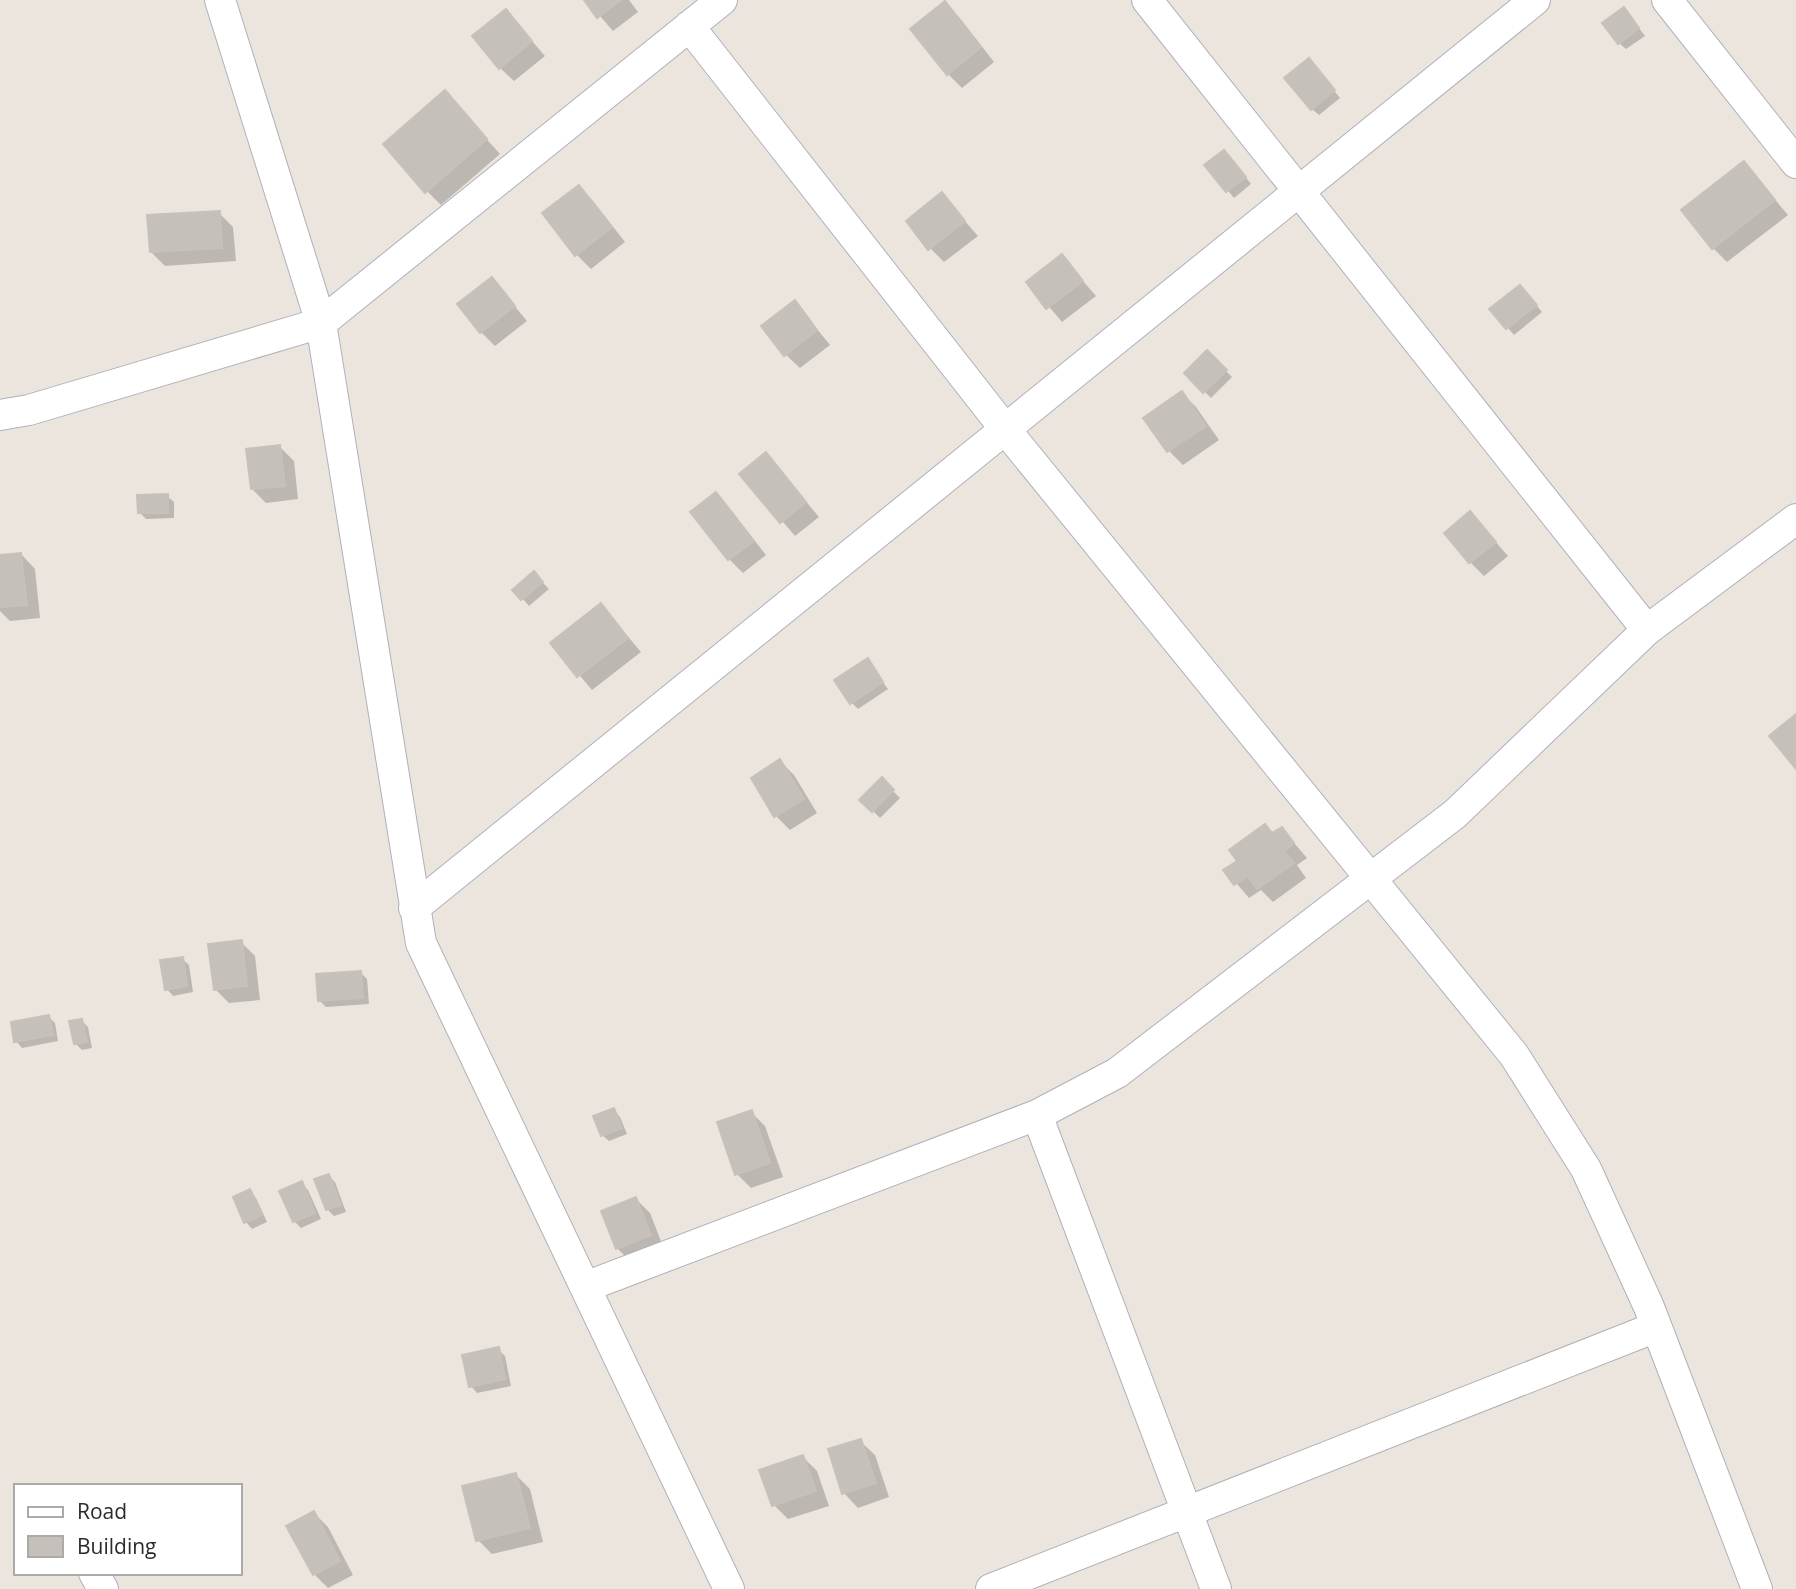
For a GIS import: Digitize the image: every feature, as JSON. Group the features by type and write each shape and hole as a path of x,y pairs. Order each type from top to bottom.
{"street":[{"path":"220,0 321,323 421,943 729,1589"},
{"path":"0,415 29,410 321,323 722,0"},
{"path":"1147,0 1647,630"},
{"path":"414,908 1535,0"},
{"path":"1667,0 1796,163"},
{"path":"690,26 1005,429 1514,1055 1586,1169 1656,1327 1757,1589"},
{"path":"585,1287 1037,1115 1117,1073 1455,814 1647,630 1796,519"},
{"path":"1037,1115 1216,1589"},
{"path":"991,1589 1656,1327"}],"building":[{"path":"584,0 621,0 597,18"},
{"path":"945,1 981,47 947,75 910,29"},
{"path":"1624,7 1639,28 1618,44 1602,23"},
{"path":"506,9 532,41 499,69 472,36"},
{"path":"1309,58 1335,90 1311,110 1284,78"},
{"path":"445,90 487,139 425,193 383,144"},
{"path":"1224,150 1246,177 1226,192 1204,165"},
{"path":"1744,161 1775,200 1712,249 1681,210"},
{"path":"579,185 612,227 575,256 542,213"},
{"path":"942,192 965,221 928,250 906,221"},
{"path":"220,211 222,248 150,252 147,215"},
{"path":"1062,254 1083,281 1046,309 1026,282"},
{"path":"492,277 515,306 480,333 457,304"},
{"path":"1520,285 1537,305 1506,329 1489,309"},
{"path":"795,300 817,330 784,356 761,326"},
{"path":"1207,350 1227,370 1203,393 1184,373"},
{"path":"1182,391 1206,426 1167,452 1143,418"},
{"path":"280,445 285,486 251,489 246,449"},
{"path":"766,452 806,502 780,523 739,474"},
{"path":"716,492 754,541 728,560 690,512"},
{"path":"168,494 168,513 138,513 137,495"},
{"path":"1470,511 1496,542 1469,563 1444,533"},
{"path":"21,553 27,605 0,607 0,555"},
{"path":"534,571 543,582 521,600 512,590"},
{"path":"601,603 628,638 577,677 550,643"},
{"path":"868,658 883,682 850,704 834,680"},
{"path":"1796,714 1796,769 1769,736"},
{"path":"780,759 804,799 774,817 751,778"},
{"path":"882,777 894,790 872,812 859,800"},
{"path":"1265,824 1272,833 1282,827 1294,843 1284,851 1294,863 1257,889 1248,876 1234,885 1223,870 1237,861 1229,850"},
{"path":"242,940 247,986 214,990 208,944"},
{"path":"183,957 187,986 165,990 160,960"},
{"path":"361,971 363,998 318,1001 316,974"},
{"path":"49,1015 53,1035 14,1042 11,1022"},
{"path":"82,1019 87,1042 74,1044 69,1021"},
{"path":"614,1108 622,1128 601,1136 593,1116"},
{"path":"752,1110 770,1163 735,1175 717,1122"},
{"path":"329,1174 341,1205 326,1210 314,1179"},
{"path":"302,1181 315,1213 293,1222 279,1191"},
{"path":"250,1189 262,1215 244,1223 233,1197"},
{"path":"636,1197 651,1235 616,1249 601,1211"},
{"path":"499,1347 505,1379 469,1387 462,1355"},
{"path":"861,1439 876,1483 842,1494 828,1449"},
{"path":"803,1455 816,1491 772,1506 759,1470"},
{"path":"516,1473 530,1528 476,1541 462,1486"},
{"path":"314,1511 340,1561 313,1575 286,1526"}]}
